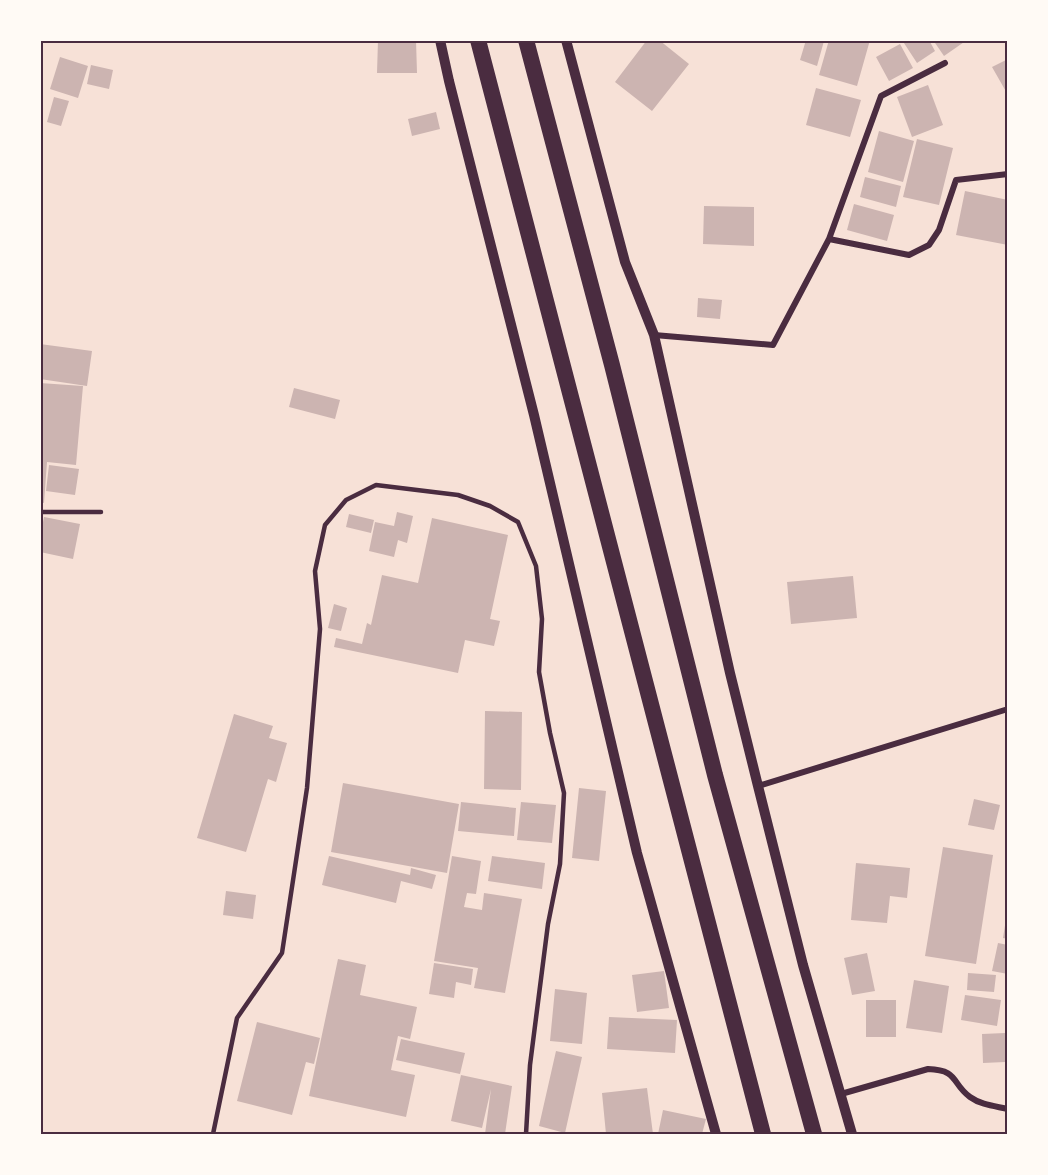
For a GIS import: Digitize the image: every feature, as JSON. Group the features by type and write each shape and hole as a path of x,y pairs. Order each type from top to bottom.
{"highway":[{"path":"478,40 763,1134"},
{"path":"526,40 612,366 715,775 814,1134"}],"street":[{"path":"440,40 448,81 534,416 637,853 716,1134"},
{"path":"566,40 625,262 654,335 730,673 758,786 803,964 852,1134"},
{"path":"654,335 773,345 829,240 881,96 945,63"},
{"path":"829,240 909,255 929,245 939,230 956,180 1008,174"},
{"path":"758,786 1008,709"},
{"path":"841,1094 928,1069 943,1070 955,1079 969,1096 986,1105 1008,1109"}],"lane":[{"path":"213,1134 237,1018 282,953 307,788 320,629 315,571 325,525 346,500 376,485 458,495 490,506 518,522 536,566 542,619 539,672 564,793 560,864 548,924 530,1065 526,1134"},
{"path":"40,512 101,512"}],"building":[{"path":"378,40 416,40 417,73 377,73"},
{"path":"647,40 659,40 689,64 652,111 615,82"},
{"path":"806,40 824,41 817,66 800,60"},
{"path":"829,40 870,40 857,86 819,75"},
{"path":"902,40 929,40 935,51 917,63"},
{"path":"933,40 967,40 944,56"},
{"path":"900,44 913,68 889,81 876,57"},
{"path":"60,57 88,66 78,98 50,89"},
{"path":"1008,59 1008,95 992,67"},
{"path":"91,65 113,70 109,89 87,84"},
{"path":"928,85 943,125 912,137 897,97"},
{"path":"816,88 861,100 850,137 806,125"},
{"path":"54,97 69,101 61,126 47,122"},
{"path":"436,112 440,129 412,136 408,119"},
{"path":"879,131 914,141 903,182 868,172"},
{"path":"917,139 953,148 939,205 903,197"},
{"path":"865,177 901,186 896,207 860,197"},
{"path":"965,191 1008,200 1008,245 956,235"},
{"path":"854,204 894,215 887,241 847,230"},
{"path":"704,206 754,207 754,246 703,244"},
{"path":"698,298 722,300 720,319 697,317"},
{"path":"40,344 92,351 87,386 40,379"},
{"path":"40,383 83,386 76,465 47,462 44,503 40,502"},
{"path":"294,388 340,400 335,419 289,407"},
{"path":"49,465 79,469 75,495 46,491"},
{"path":"397,512 413,516 407,543 398,540 394,557 369,551 375,522 394,526"},
{"path":"349,514 374,520 371,533 346,527"},
{"path":"44,517 80,524 73,559 40,552"},
{"path":"432,518 508,535 490,619 500,621 494,646 465,640 458,673 334,647 336,638 362,644 367,623 371,625 382,575 418,583"},
{"path":"853,576 857,618 791,624 787,582"},
{"path":"334,604 347,608 341,631 328,628"},
{"path":"485,711 522,712 521,790 484,789"},
{"path":"234,714 273,726 269,738 287,743 276,782 268,779 246,852 197,838"},
{"path":"343,783 459,804 447,873 331,852"},
{"path":"579,788 606,791 599,861 572,858"},
{"path":"974,799 1000,805 994,830 968,825"},
{"path":"461,802 516,808 514,836 458,831"},
{"path":"521,802 556,805 552,843 517,840"},
{"path":"943,847 993,855 976,964 925,956"},
{"path":"329,856 410,875 411,868 436,875 432,889 401,881 396,903 322,885"},
{"path":"452,856 481,861 476,894 467,893 464,907 482,910 484,893 522,899 505,993 474,988 478,968 434,961"},
{"path":"492,856 545,863 542,889 488,881"},
{"path":"856,863 910,868 907,898 890,896 887,923 851,920"},
{"path":"226,891 256,895 253,919 223,915"},
{"path":"1006,919 1008,919 1008,939 1003,938"},
{"path":"998,943 1008,945 1008,974 992,971"},
{"path":"867,953 875,991 852,995 844,958"},
{"path":"338,959 366,965 360,995 417,1007 410,1039 398,1036 391,1070 415,1075 406,1117 309,1096"},
{"path":"434,963 473,969 471,985 456,982 454,998 429,994"},
{"path":"664,971 669,1008 637,1012 632,975"},
{"path":"968,973 996,975 994,992 967,990"},
{"path":"914,980 949,986 942,1033 906,1028"},
{"path":"555,989 587,993 582,1044 550,1041"},
{"path":"965,995 1001,1000 997,1026 961,1020"},
{"path":"866,1000 896,1000 896,1037 866,1037"},
{"path":"609,1017 677,1020 675,1053 607,1049"},
{"path":"257,1022 320,1038 314,1064 306,1062 292,1115 237,1101"},
{"path":"1005,1033 1005,1062 983,1063 982,1034"},
{"path":"401,1039 465,1053 460,1074 396,1060"},
{"path":"556,1051 582,1057 565,1133 539,1126"},
{"path":"461,1075 512,1086 505,1134 485,1134 491,1089 482,1128 451,1121"},
{"path":"647,1088 653,1134 606,1134 602,1093"},
{"path":"663,1110 706,1119 702,1134 658,1134"}]}
